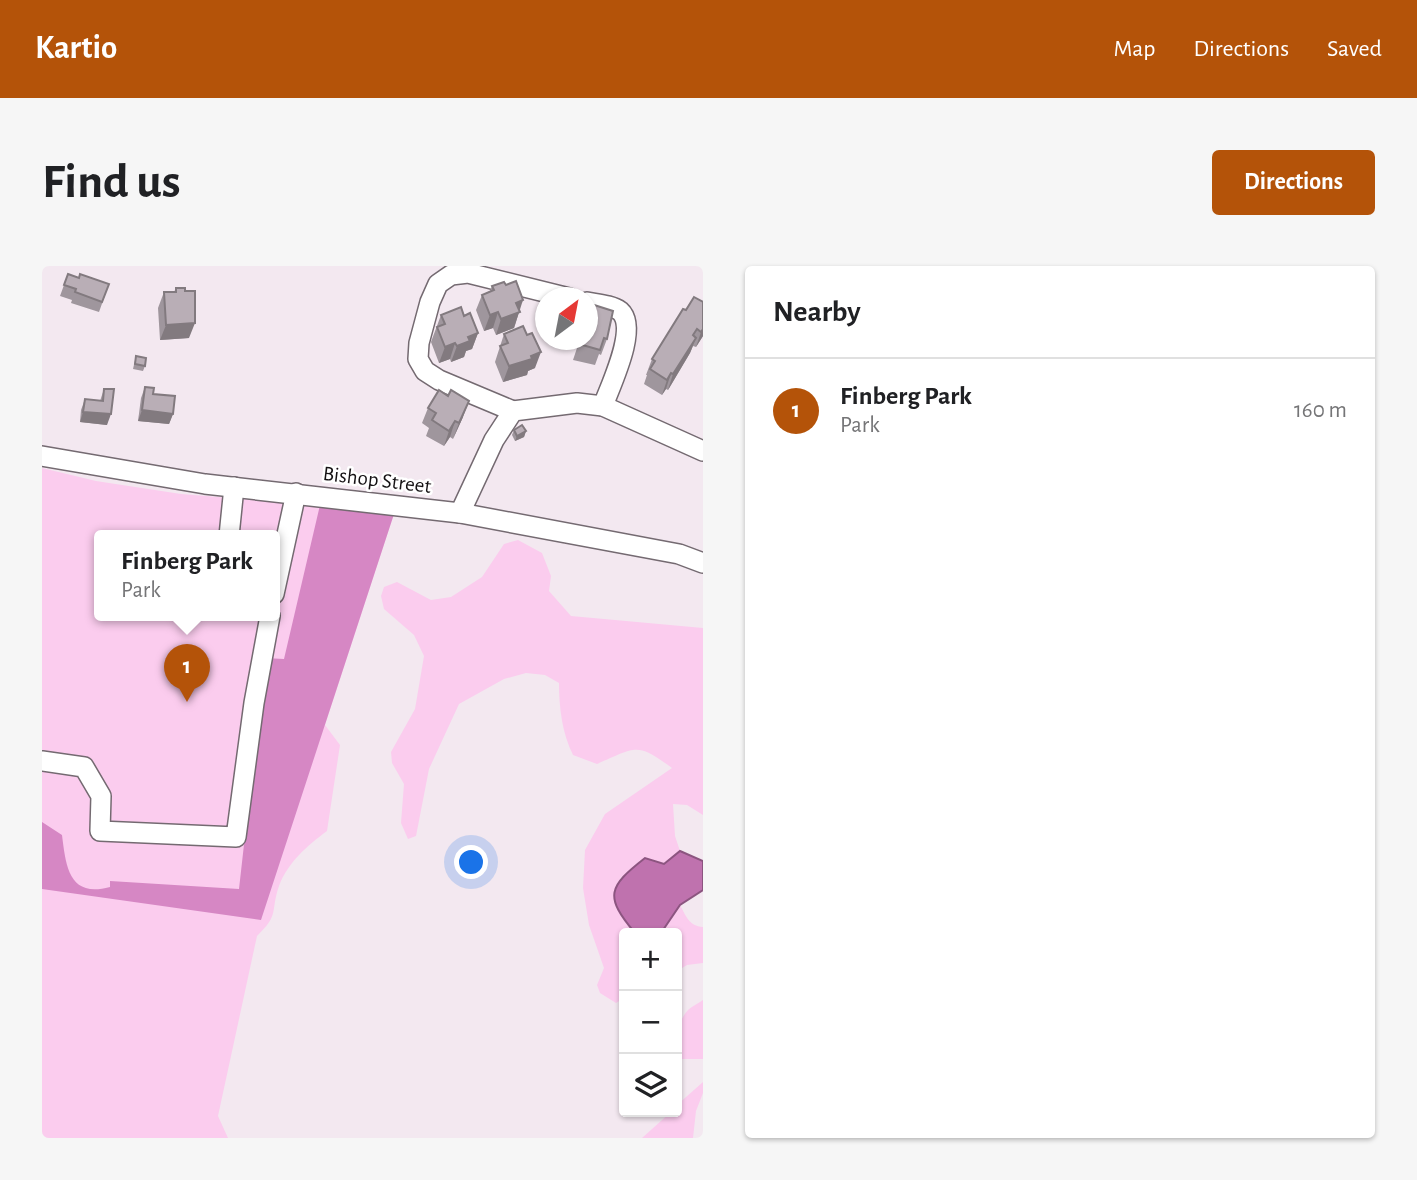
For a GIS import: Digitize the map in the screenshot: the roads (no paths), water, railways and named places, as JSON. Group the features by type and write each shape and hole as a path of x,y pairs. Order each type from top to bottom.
{"street":[{"path":"535,290 468,273 451,275 438,284 427,312 418,359 425,371 439,380 513,411 578,404 603,406 703,451"},
{"path":"598,304 618,309 627,319 628,334 603,406"},
{"path":"460,513 494,440 513,411"},
{"name":"Bishop Street","path":"42,456 164,478 460,513 678,554 703,564"},
{"path":"230,530 234,486"},
{"path":"280,553 296,493"},
{"path":"42,761 84,767 101,796 100,831 236,837 254,703 269,621"}],"place":[{"name":"Finberg Park","path":"187,702"}]}
